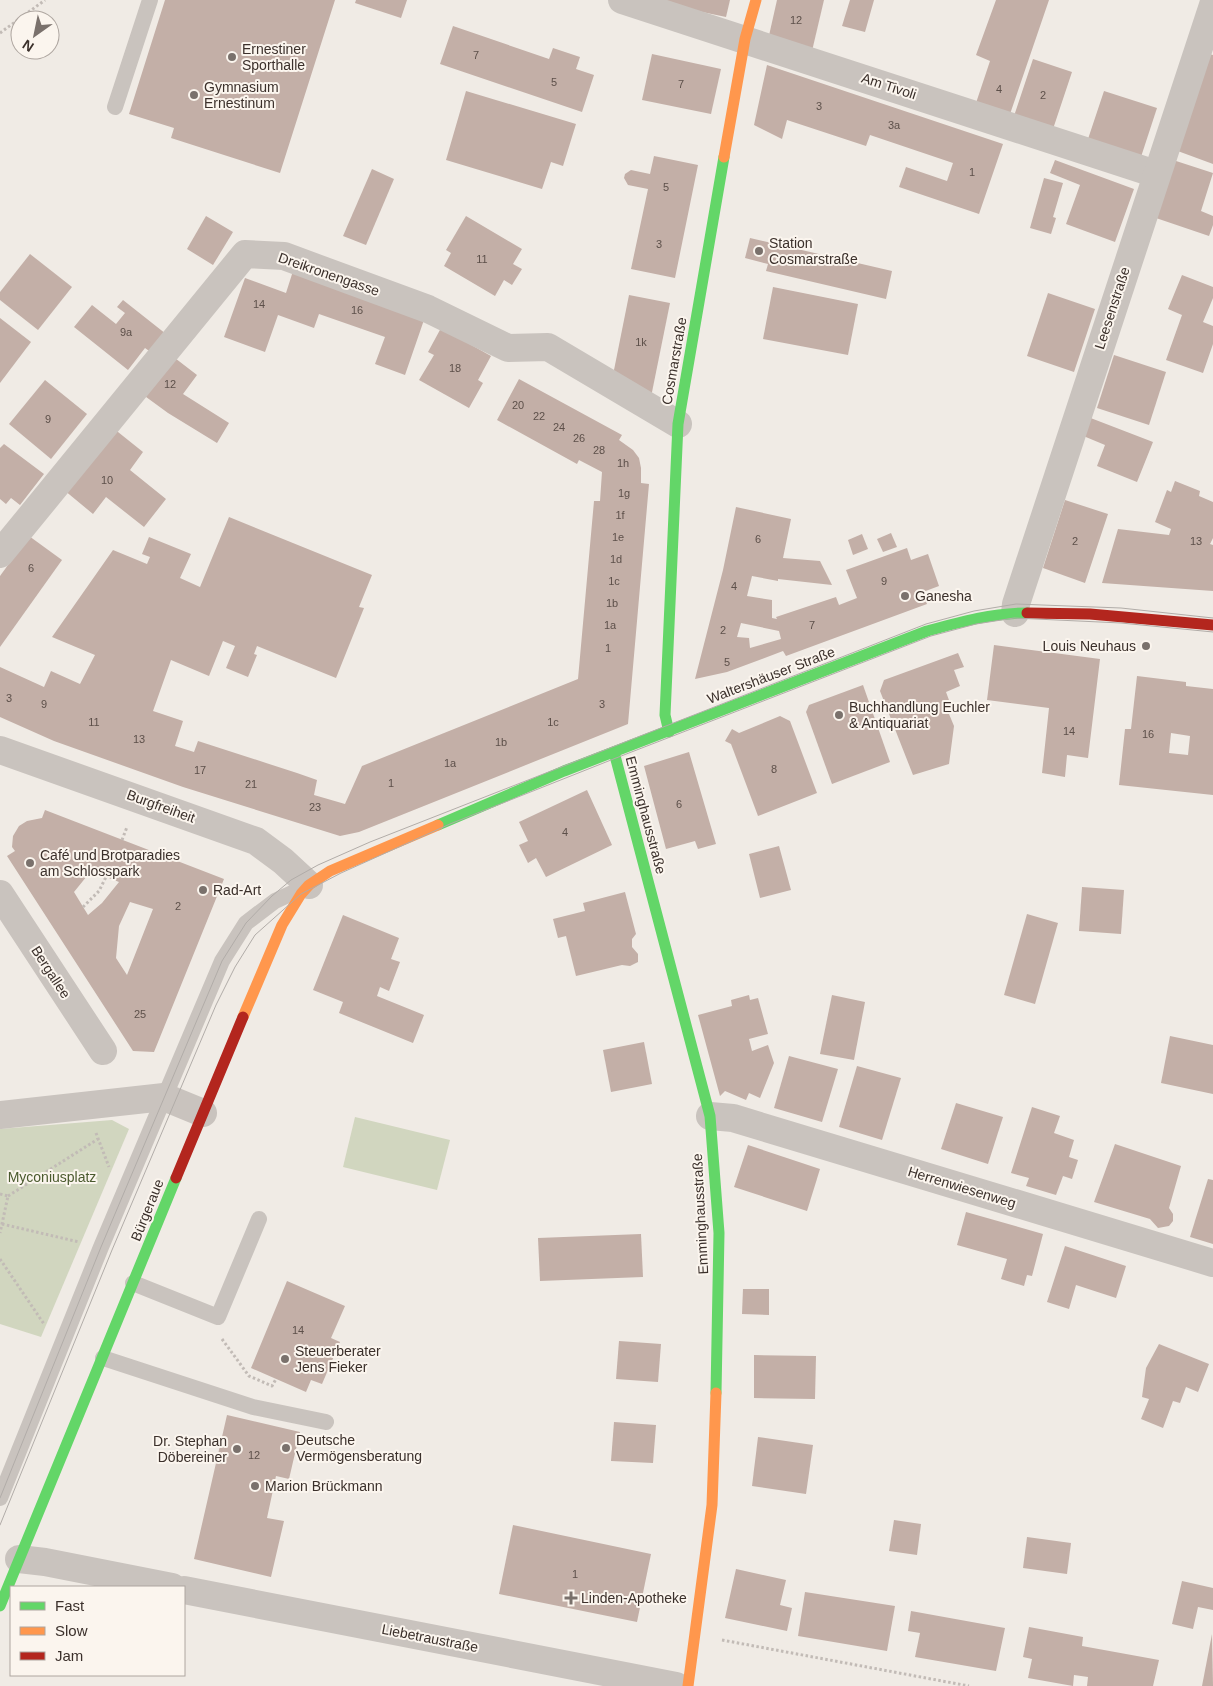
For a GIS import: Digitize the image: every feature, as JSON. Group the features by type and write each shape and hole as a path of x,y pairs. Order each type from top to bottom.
{"street":[{"name":"Am Tivoli","path":"622,0 1156,174"},
{"name":"Cosmarstraße","path":"669,732 665,715 678,424 746,39 756,0"},
{"name":"Leesenstraße","path":"1015,612 1156,174 1213,5"},
{"name":"Dreikronengasse","path":"0,554 245,254 284,256 428,309 508,348 548,347 678,424"},
{"name":"Waltershäuser Straße","path":"359,857 614,752 926,631 974,618 1015,612 1119,616 1213,626"},
{"name":"Burgfreiheit","path":"0,750 256,841 283,861 309,885"},
{"name":"Emminghausstraße","path":"614,752 710,1116 719,1233 718,1366 712,1505 688,1686"},
{"name":"Bürgeraue","path":"0,1606 282,924 309,885 330,871 359,857"},
{"name":"Bergallee","path":"0,894 103,1051"},
{"path":"0,1114 164,1097 203,1113"},
{"name":"Herrenwiesenweg","path":"710,1116 733,1118 1213,1263"},
{"path":"19,1559 45,1562 167,1586"},
{"name":"Liebetraustraße","path":"185,1590 676,1686"}],"lane":[{"path":"115,107 150,0"},
{"path":"0,1498 101,1247 222,961 246,923 275,901 309,885"},
{"path":"133,1283 218,1317 258,1219"},
{"path":"103,1358 253,1407 326,1422"}],"path":[{"path":"0,33 44,0"},
{"path":"83,907 99,891 106,877"},
{"path":"0,1233 8,1196 98,1139"},
{"path":"0,1194 8,1196"},
{"path":"2,1224 101,1247"},
{"path":"0,1259 47,1330"},
{"path":"218,1317 218,1334 249,1376 272,1386 276,1379"},
{"path":"694,1635 969,1686"}],"green space":[{"path":"355,1117 450,1140 437,1190 343,1167"},
{"name":"Myconiusplatz","path":"112,1120 129,1129 41,1337 0,1324 0,1129"}],"building":[{"name":"Ernestiner Sporthalle","path":"165,0 335,0 280,173 171,138 174,128 129,114"},
{"path":"356,0 407,0 401,18 355,3"},
{"path":"664,0 730,0 726,17 664,4"},
{"path":"777,0 824,0 812,51 768,40"},
{"path":"850,0 874,0 865,32 842,26"},
{"path":"996,0 1049,0 1009,117 975,106 990,61 976,55"},
{"path":"453,26 549,59 553,48 580,57 576,69 594,75 582,112 440,64"},
{"path":"652,54 721,69 711,114 642,100"},
{"path":"1209,54 1213,55 1213,164 1175,150"},
{"path":"1033,59 1072,72 1052,132 1013,119"},
{"path":"767,65 1003,144 979,214 899,187 906,167 947,181 953,163 870,135 866,146 787,120 782,139 754,125"},
{"path":"466,91 576,124 563,166 551,162 542,189 446,160"},
{"path":"1104,91 1157,108 1139,163 1086,145"},
{"path":"654,156 698,165 675,278 631,269 648,189 628,185 624,178 625,174 631,170 650,174"},
{"path":"1055,160 1134,189 1115,242 1066,224 1080,185 1050,173"},
{"path":"1173,160 1213,173 1201,211 1213,216 1213,225 1209,236 1153,217"},
{"path":"372,169 394,179 366,245 343,236"},
{"path":"1044,178 1063,183 1053,217 1056,218 1051,234 1030,228"},
{"path":"206,216 233,232 213,265 187,249"},
{"path":"466,216 522,249 513,264 522,269 512,285 504,280 495,296 444,266 451,253 446,250"},
{"path":"750,238 892,271 886,299 766,271 768,264 745,258"},
{"path":"30,254 72,287 38,330 0,300 0,292"},
{"path":"293,271 425,317 405,375 375,364 385,337 319,314 314,328 278,315 265,352 224,337 245,278 286,293"},
{"path":"1182,275 1213,287 1213,298 1203,322 1213,326 1213,344 1203,373 1166,360 1182,315 1168,309"},
{"path":"773,287 858,304 848,355 763,339"},
{"path":"1048,293 1095,309 1074,372 1027,356"},
{"path":"629,295 670,303 650,402 612,380"},
{"path":"123,300 166,334 152,353 145,348 128,370 74,327 92,305 116,324 125,313 117,307"},
{"path":"0,318 31,342 0,383"},
{"path":"441,328 491,356 478,380 483,383 469,408 419,380 434,355 428,352"},
{"path":"171,355 197,375 183,394 229,423 217,443 168,413 142,394"},
{"path":"1114,355 1166,372 1149,425 1097,408"},
{"path":"519,379 622,435 619,440 633,450 639,458 641,483 649,484 628,724 359,832 340,836 183,787 54,741 0,717 0,667 44,687 51,671 80,684 95,655 52,637 113,550 147,564 150,557 142,554 149,537 191,554 180,578 200,587 229,517 372,575 359,607 364,608 336,678 257,646 254,654 257,655 248,677 226,668 235,646 223,641 209,676 171,660 153,711 183,721 175,746 194,752 198,741 297,773 317,780 314,795 345,804 362,766 578,679 594,501 600,501 602,472 579,460 577,464 497,420"},
{"path":"45,380 87,414 51,459 9,424"},
{"path":"1088,417 1153,442 1137,482 1097,466 1105,445 1081,435"},
{"path":"113,428 143,452 130,470 166,499 144,527 106,497 93,514 64,490"},
{"path":"4,444 44,474 20,505 11,498 6,504 0,499 0,448"},
{"path":"1175,481 1200,491 1199,496 1213,502 1213,538 1210,544 1213,545 1213,591 1102,583 1118,529 1169,535 1171,529 1155,522 1167,490 1171,492"},
{"path":"1065,500 1108,514 1085,583 1043,568"},
{"path":"736,507 791,519 783,558 820,561 832,585 778,579 778,581 752,576 747,596 772,600 772,618 777,619 776,617 836,597 839,605 857,598 846,570 907,548 911,560 928,554 939,586 923,592 927,604 786,656 783,651 727,672 695,679 723,570","holes":["741,623 779,631 781,639 750,648 749,638 737,637"]},
{"path":"891,533 897,547 883,552 877,539"},
{"path":"862,534 868,549 853,555 848,540"},
{"path":"29,536 62,560 0,647 0,576"},
{"path":"994,645 1100,659 1088,758 1067,755 1065,777 1042,773 1049,708 987,700"},
{"path":"958,653 964,667 954,670 960,686 946,692 953,711 949,714 954,726 949,764 913,775 880,691 884,680"},
{"path":"1137,676 1186,682 1186,686 1213,689 1213,795 1119,785 1125,729 1131,729","holes":["1171,733 1190,736 1188,755 1169,753"]},
{"path":"863,685 890,762 832,784 806,712 809,705"},
{"path":"780,716 790,721 817,793 758,816 731,744 725,741 732,729 739,733"},
{"path":"689,752 716,844 698,849 695,841 666,849 644,766"},
{"path":"587,790 612,845 546,877 536,858 528,863 519,845 528,841 519,822"},
{"path":"45,810 224,879 154,1052 133,1051 7,856 15,851 12,847 13,836 19,826 27,821 42,818","holes":["91,871 119,882 102,903 88,915 74,892","130,902 153,909 127,975 116,958 119,926"]},
{"path":"779,846 791,890 760,898 749,854"},
{"path":"1082,887 1124,890 1121,934 1079,931"},
{"path":"625,892 636,934 632,939 632,947 638,954 638,962 630,966 622,965 576,976 566,936 558,938 553,919 585,911 583,903"},
{"path":"1027,914 1058,923 1035,1004 1004,995"},
{"path":"343,915 399,938 391,959 400,962 389,991 380,987 377,996 424,1015 413,1043 339,1013 343,1002 313,990"},
{"path":"749,995 750,1000 758,998 768,1034 749,1039 752,1051 768,1045 774,1063 760,1098 749,1093 746,1100 725,1091 720,1096 698,1015 732,1006 731,1000"},
{"path":"832,995 865,1002 854,1060 820,1054"},
{"path":"1170,1036 1213,1045 1213,1094 1161,1083"},
{"path":"644,1042 652,1084 611,1092 603,1050"},
{"path":"789,1056 838,1069 822,1122 774,1108"},
{"path":"857,1066 901,1078 882,1140 839,1127"},
{"path":"956,1103 1003,1117 988,1164 941,1149"},
{"path":"1032,1107 1060,1116 1054,1133 1074,1140 1069,1157 1078,1160 1072,1179 1063,1176 1056,1195 1026,1186 1029,1178 1011,1173"},
{"path":"1115,1144 1181,1166 1169,1208 1173,1214 1173,1221 1169,1226 1158,1228 1150,1219 1094,1202"},
{"path":"748,1145 820,1169 807,1211 734,1187"},
{"path":"1208,1179 1213,1180 1213,1244 1190,1237"},
{"path":"966,1212 1043,1234 1032,1276 1027,1275 1024,1286 1001,1279 1007,1259 957,1245"},
{"path":"641,1234 643,1277 540,1281 538,1238"},
{"path":"1065,1246 1126,1266 1116,1298 1076,1285 1069,1309 1047,1302"},
{"path":"287,1281 345,1306 331,1338 340,1342 322,1384 311,1380 306,1392 251,1368"},
{"path":"743,1289 769,1289 769,1315 742,1314"},
{"path":"619,1341 661,1344 658,1382 616,1379"},
{"path":"1159,1344 1209,1364 1198,1392 1186,1387 1180,1403 1173,1401 1163,1428 1141,1419 1149,1399 1142,1397 1146,1368"},
{"path":"754,1355 816,1356 815,1399 754,1398"},
{"path":"227,1415 300,1432 289,1479 276,1476 267,1518 284,1521 271,1577 194,1559"},
{"path":"614,1422 656,1425 653,1463 611,1461"},
{"path":"758,1437 813,1445 806,1494 752,1486"},
{"path":"894,1520 921,1524 917,1555 889,1551"},
{"path":"513,1525 651,1554 637,1622 499,1594"},
{"path":"1027,1537 1071,1543 1067,1574 1023,1568"},
{"path":"736,1569 786,1580 780,1605 792,1608 787,1631 725,1618"},
{"path":"1182,1581 1213,1588 1213,1610 1198,1607 1193,1629 1172,1624"},
{"path":"805,1592 895,1606 887,1651 798,1636"},
{"path":"911,1611 1005,1628 996,1671 915,1657 920,1633 908,1631"},
{"path":"1029,1627 1083,1637 1082,1646 1159,1660 1153,1686 1087,1686 1088,1677 1074,1675 1073,1686 1028,1678 1032,1659 1023,1657"},
{"path":"1212,1634 1213,1686 1202,1686"}],"tram line":[{"path":"0,1498 101,1247 222,961 246,923 272,896 291,880 318,865 370,842 926,624 974,611 1016,604 1121,608 1213,618"},
{"path":"0,1525 112,1250 216,1005 235,967 255,935 301,894 341,873 450,824 931,636 976,624 1014,618 1121,623 1213,632"}],"traffic: fast":[{"path":"669,732 665,715 678,424 724,157"},
{"path":"438,825 564,771 927,631 989,616 1027,613"},
{"path":"614,752 710,1116 719,1233 716,1393"},
{"path":"0,1606 176,1178"}],"traffic: slow":[{"path":"724,157 745,39 756,0"},
{"path":"243,1017 282,925 301,894 309,885 330,871 438,825"},
{"path":"688,1686 712,1505 716,1393"}],"traffic: jam":[{"path":"1027,613 1090,614 1213,625"},
{"path":"176,1178 243,1017"}],"place":[{"name":"Ernestiner Sporthalle","path":"232,57"},
{"name":"Gymnasium Ernestinum","path":"194,95"},
{"name":"Station Cosmarstraße","path":"759,251"},
{"name":"Ganesha","path":"905,596"},
{"name":"Louis Neuhaus","path":"1146,646"},
{"name":"Buchhandlung Euchler & Antiquariat","path":"839,715"},
{"name":"Café und Brotparadies am Schlosspark","path":"30,863"},
{"name":"Rad-Art","path":"203,890"},
{"name":"Steuerberater Jens Fieker","path":"285,1359"},
{"name":"Deutsche Vermögensberatung","path":"286,1448"},
{"name":"Dr. Stephan Döbereiner","path":"237,1449"},
{"name":"Marion Brückmann","path":"255,1486"},
{"name":"Linden-Apotheke","path":"571,1598"}]}
